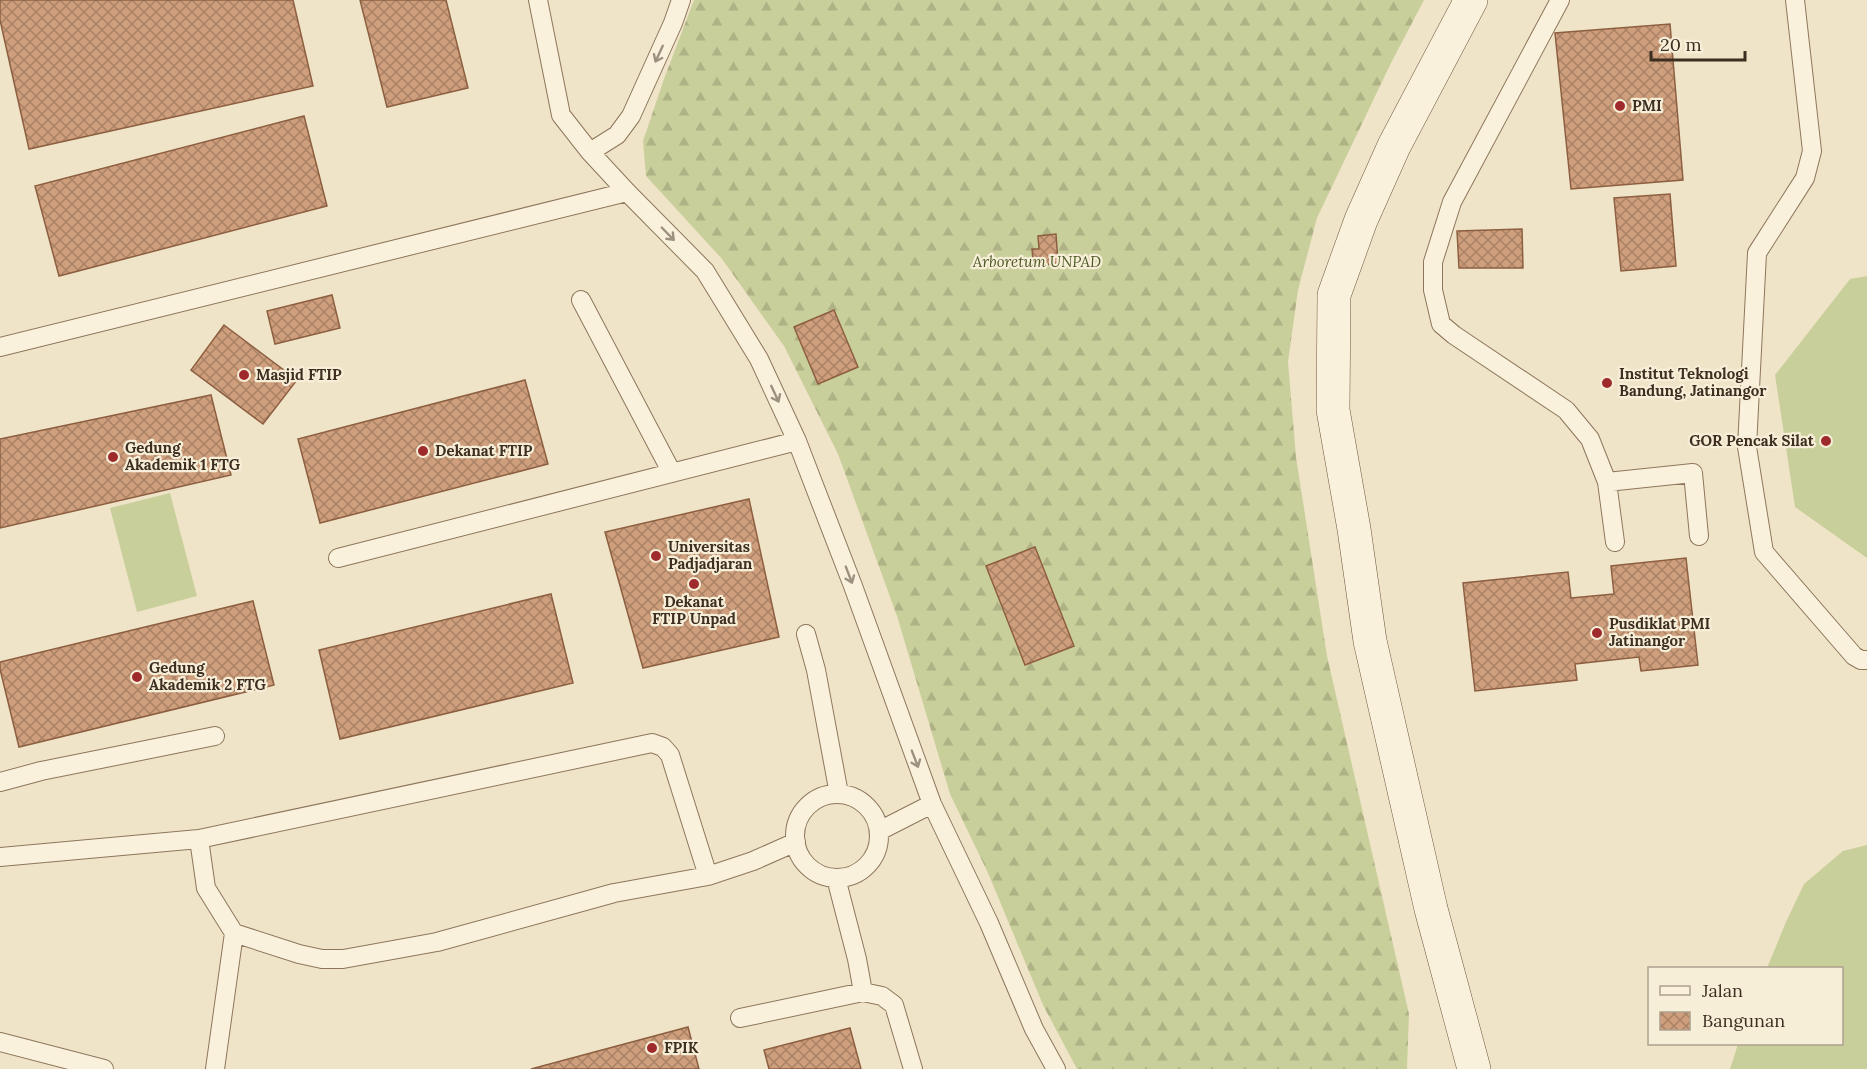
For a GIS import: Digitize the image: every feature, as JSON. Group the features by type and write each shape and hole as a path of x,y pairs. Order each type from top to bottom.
{"main road":[{"path":"1471,0 1394,146 1361,220 1334,295 1333,410 1370,641 1431,909 1474,1069"}],"lane":[{"path":"538,0 561,115 590,152 705,271 759,359 797,441 853,586 932,804 989,922 1034,1029 1056,1069"},
{"path":"590,152 617,135 631,116 681,0"},
{"path":"1560,0 1452,202 1433,262 1433,290 1441,324 1566,410 1590,439 1606,482 1615,542"},
{"path":"1796,0 1812,150 1805,178 1757,253 1747,447 1764,552 1854,656 1867,660"},
{"path":"0,347 627,192"},
{"path":"581,300 672,473"},
{"path":"338,558 797,441"},
{"path":"1606,482 1693,473 1700,536"},
{"path":"806,634 816,670 839,794"},
{"path":"0,782 42,771 215,736"},
{"path":"0,857 200,839 652,743 663,747 670,755 708,876"},
{"path":"839,794 853,798 866,806 875,817 879,831 879,845 873,859 863,870 850,876 836,878 821,875 809,867 800,856 796,842 796,827 802,814 812,803 824,796 839,794"},
{"path":"879,831 932,804"},
{"path":"200,839 206,888 234,933 215,1069"},
{"path":"234,933 299,954 322,959 343,959 436,942 614,893 708,876 753,861 796,842"},
{"path":"836,878 857,958 863,993"},
{"path":"741,1018 863,993 882,996 894,1005 913,1069"},
{"path":"0,1042 104,1069"}],"green space":[{"name":"Arboretum UNPAD","path":"694,0 1424,0 1390,65 1317,218 1298,290 1288,362 1296,457 1327,656 1409,1014 1407,1069 1077,1069 1043,1005 988,873 950,794 897,616 838,454 784,346 722,259 646,176 643,141"},
{"name":"GOR Pencak Silat","path":"1867,276 1867,558 1795,507 1775,375 1850,279"},
{"path":"170,493 197,596 137,612 110,508"},
{"path":"1867,845 1867,1069 1730,1069 1738,1045 1843,1045 1843,967 1767,967 1804,884 1843,851"}],"building":[{"path":"0,0 293,0 313,86 29,149 0,20"},
{"path":"360,0 446,0 468,88 387,107"},
{"name":"PMI","path":"1670,24 1683,180 1571,189 1555,33"},
{"path":"304,116 327,206 59,276 35,186"},
{"path":"1670,194 1676,266 1621,271 1614,198"},
{"path":"1522,229 1523,268 1459,268 1457,231"},
{"path":"1056,234 1058,263 1041,265 1041,259 1033,260 1032,249 1039,249 1038,236"},
{"path":"332,295 340,328 275,344 267,311"},
{"path":"834,310 858,367 818,384 794,327"},
{"name":"Masjid FTIP","path":"224,325 297,380 263,424 191,370"},
{"name":"Dekanat FTIP","path":"525,380 548,464 320,523 298,439"},
{"name":"Gedung Akademik 1 FTG","path":"211,395 231,475 0,528 0,439"},
{"name":"Dekanat FTIP Unpad","path":"749,499 779,637 643,668 605,532"},
{"path":"1035,547 1074,646 1025,665 986,566"},
{"path":"1686,558 1698,665 1641,671 1639,657 1575,664 1577,680 1475,691 1463,583 1568,572 1571,598 1614,594 1611,566"},
{"path":"551,594 573,683 340,739 319,650"},
{"name":"Gedung Akademik 2 FTG","path":"253,601 274,685 19,747 0,662"},
{"name":"FPIK","path":"688,1027 699,1069 531,1069"},
{"path":"850,1028 861,1069 769,1069 764,1050"}],"place":[{"name":"PMI","path":"1620,106"},
{"name":"Masjid FTIP","path":"244,375"},
{"name":"Institut Teknologi Bandung, Jatinangor","path":"1607,383"},
{"name":"GOR Pencak Silat","path":"1826,441"},
{"name":"Dekanat FTIP","path":"423,451"},
{"name":"Gedung Akademik 1 FTG","path":"113,457"},
{"name":"Universitas Padjadjaran","path":"656,556"},
{"name":"Dekanat FTIP Unpad","path":"694,584"},
{"name":"Pusdiklat PMI Jatinangor","path":"1597,633"},
{"name":"Gedung Akademik 2 FTG","path":"137,677"},
{"name":"FPIK","path":"652,1048"}]}
